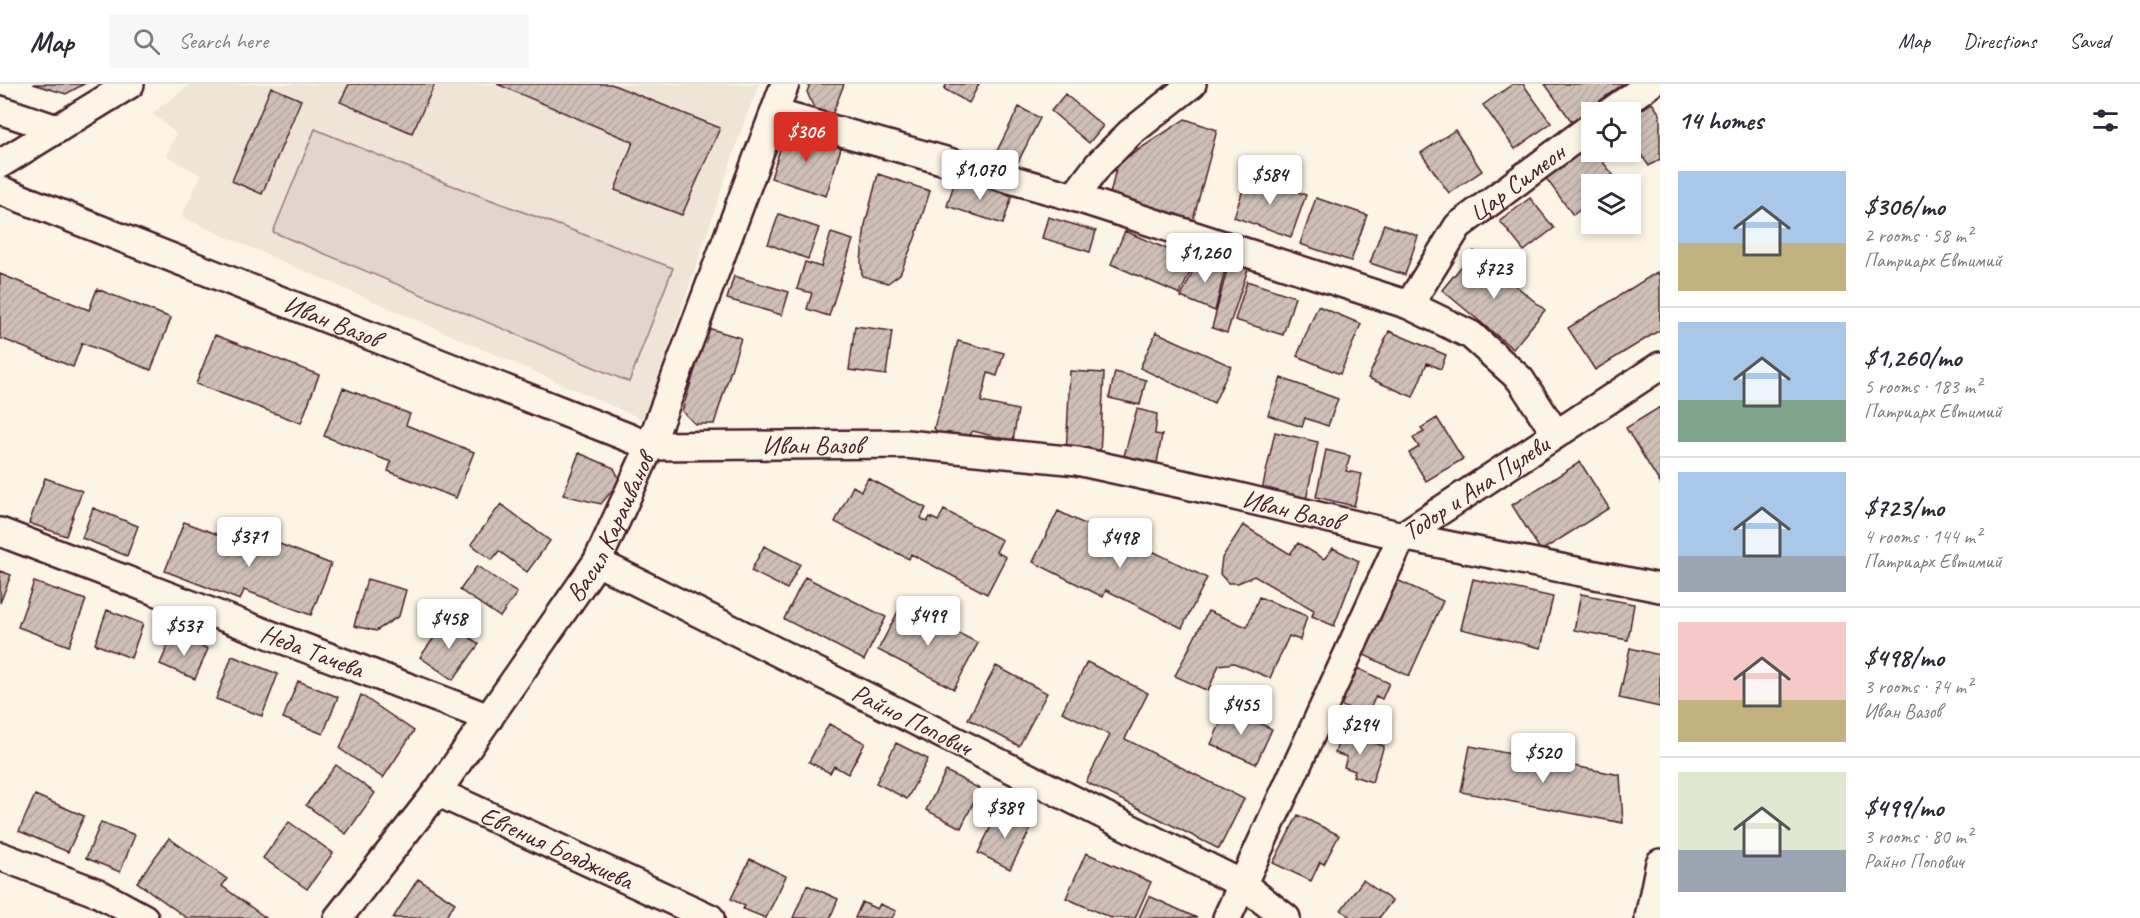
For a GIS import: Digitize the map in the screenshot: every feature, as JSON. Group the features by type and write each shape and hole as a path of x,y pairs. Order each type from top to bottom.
{"street":[{"path":"0,164 130,84"},
{"name":"Васил Караиванов","path":"338,918 437,792 597,562 650,446 785,84"},
{"path":"1074,197 1099,164 1130,133 1192,84"},
{"path":"0,110 57,129"},
{"path":"774,113 1074,197 1409,304 1471,335 1520,379 1556,434"},
{"name":"Цар Симеон","path":"1409,304 1458,226 1581,134"},
{"name":"Иван Вазов","path":"0,190 650,446 906,444 1077,461 1402,536 1660,588"},
{"name":"Тодор и Ана Пулеви","path":"1227,918 1402,536 1660,366"},
{"name":"Неда Тачева","path":"0,532 489,718"},
{"name":"Райно Попович","path":"597,562 1242,884 1286,918"},
{"name":"Евгения Бояджиева","path":"437,792 710,918"},
{"path":"0,856 98,893 144,918"},
{"path":"1649,918 1660,863"}],"shaded area":[{"path":"191,84 759,84 644,420 181,217 201,175 166,156 176,134 152,113"},
{"path":"315,129 446,183 673,268 629,382 273,232"}],"building":[{"path":"33,84 84,84 66,94"},
{"path":"349,84 435,84 412,133 340,102"},
{"path":"497,84 611,84 720,128 682,215 615,190 633,142"},
{"path":"810,84 844,84 832,115 814,108 807,92"},
{"path":"947,84 979,84 969,103 944,89"},
{"path":"1513,84 1523,84 1551,123 1515,149 1483,105"},
{"path":"1545,84 1627,84 1601,102 1581,102 1581,116 1572,122"},
{"path":"271,87 301,100 262,194 232,181"},
{"path":"1065,94 1103,126 1089,143 1051,111"},
{"path":"1652,103 1660,114 1660,159 1649,166 1641,155 1641,110"},
{"path":"1019,107 1040,118 1015,168 994,157"},
{"path":"1185,119 1217,130 1192,224 1109,199 1117,164"},
{"path":"786,130 841,148 826,196 771,178"},
{"path":"1455,130 1482,171 1449,193 1421,153"},
{"path":"1581,150 1581,162 1603,162 1612,174 1581,174 1581,209 1573,215 1545,177"},
{"path":"878,174 930,191 915,238 900,274 888,283 862,276 861,261 865,225"},
{"path":"1248,175 1306,195 1291,237 1234,217"},
{"path":"956,178 1012,196 1003,224 947,206"},
{"path":"1316,198 1367,215 1351,261 1300,244"},
{"path":"1530,198 1554,228 1524,251 1500,221"},
{"path":"779,214 819,228 808,259 768,244"},
{"path":"1048,217 1096,231 1090,252 1042,238"},
{"path":"1384,224 1418,236 1405,275 1370,263"},
{"path":"1125,231 1195,261 1180,294 1111,264"},
{"path":"831,233 853,240 829,316 807,309 812,293 797,289 805,262 821,267"},
{"path":"1474,251 1545,310 1513,349 1442,290"},
{"path":"1200,256 1226,266 1215,311 1181,297"},
{"path":"1229,262 1248,269 1227,333 1212,328"},
{"path":"1657,272 1660,277 1660,330 1595,370 1568,328"},
{"path":"0,274 89,310 97,289 171,318 151,370 82,343 73,367 0,338"},
{"path":"734,276 789,292 782,315 727,299"},
{"path":"1247,281 1295,297 1283,335 1235,320"},
{"path":"1318,306 1361,324 1340,374 1297,356"},
{"path":"855,326 892,331 886,375 849,370"},
{"path":"708,328 741,338 714,424 695,424 682,411"},
{"path":"1389,331 1446,355 1441,369 1427,363 1413,397 1368,378"},
{"path":"1156,332 1231,366 1214,403 1140,368"},
{"path":"215,335 319,375 301,423 196,384"},
{"path":"958,341 1004,353 997,376 988,373 981,402 1018,410 1013,441 973,431 963,441 939,435 934,428"},
{"path":"1070,371 1104,373 1100,456 1066,455"},
{"path":"1115,372 1146,380 1140,405 1109,398"},
{"path":"1281,378 1338,399 1328,426 1305,418 1302,427 1268,415"},
{"path":"343,388 410,414 406,425 474,452 456,498 388,471 391,462 324,436"},
{"path":"1660,407 1660,483 1626,428"},
{"path":"1137,409 1157,414 1155,434 1162,435 1157,463 1124,456"},
{"path":"1437,418 1463,459 1426,481 1409,453 1419,447 1413,438 1424,432 1421,428"},
{"path":"1275,432 1318,442 1306,500 1262,490"},
{"path":"1326,450 1350,456 1346,471 1362,474 1354,506 1316,497"},
{"path":"579,453 614,468 620,481 601,504 563,495"},
{"path":"1580,462 1609,508 1541,551 1512,505"},
{"path":"45,478 82,491 66,536 29,523"},
{"path":"868,478 926,508 921,518 927,522 930,517 938,521 944,510 1002,540 996,552 1006,557 987,594 911,554 909,559 835,522 853,486 861,491"},
{"path":"501,504 550,541 527,572 499,551 492,560 471,544"},
{"path":"93,508 138,526 127,556 82,538"},
{"path":"1058,511 1129,546 1132,541 1207,578 1182,628 1106,590 1103,597 1033,562"},
{"path":"184,522 249,546 254,534 331,564 311,615 244,590 240,600 165,571"},
{"path":"1243,525 1290,554 1298,543 1324,559 1333,548 1359,561 1334,626 1312,616 1314,610 1254,576 1238,583 1228,583 1220,574 1222,558"},
{"path":"764,546 800,564 787,589 751,571"},
{"path":"477,566 517,593 500,617 460,590"},
{"path":"0,571 11,575 0,603"},
{"path":"805,577 886,617 864,660 784,619"},
{"path":"367,579 406,590 399,616 376,631 354,626"},
{"path":"1473,579 1553,597 1541,648 1461,629"},
{"path":"1397,580 1443,601 1409,676 1362,654"},
{"path":"34,582 86,600 69,646 18,627"},
{"path":"1581,594 1634,604 1628,640 1574,630"},
{"path":"1259,597 1307,616 1300,640 1289,636 1270,678 1234,663 1219,665 1208,691 1175,676 1208,611 1247,627"},
{"path":"902,604 978,643 954,689 878,650"},
{"path":"107,610 143,624 131,658 95,644"},
{"path":"446,621 479,644 453,680 420,657"},
{"path":"173,634 208,649 195,679 160,664"},
{"path":"1630,648 1660,655 1660,707 1619,698"},
{"path":"232,656 278,674 262,716 216,699"},
{"path":"1087,662 1148,693 1125,739 1244,799 1219,849 1086,782 1110,735 1062,712"},
{"path":"996,666 1047,693 1019,746 968,719"},
{"path":"1355,667 1389,683 1382,699 1376,696 1366,717 1338,704"},
{"path":"298,681 338,697 323,734 283,718"},
{"path":"361,695 414,731 383,778 340,749"},
{"path":"1227,708 1272,729 1256,764 1211,744"},
{"path":"829,724 865,743 848,774 834,766 830,773 809,762"},
{"path":"1342,732 1384,746 1372,782 1353,776 1355,771 1344,767 1347,757 1335,753"},
{"path":"896,743 928,759 907,799 876,783"},
{"path":"1470,746 1620,775 1623,823 1461,792"},
{"path":"336,765 375,793 346,834 306,805"},
{"path":"946,771 980,789 961,828 926,810"},
{"path":"35,795 84,816 68,852 19,831"},
{"path":"999,810 1032,826 1010,869 978,853"},
{"path":"1298,815 1339,835 1324,864 1320,862 1311,881 1273,863"},
{"path":"101,822 135,835 120,872 86,858"},
{"path":"289,822 333,853 307,889 263,858"},
{"path":"169,838 227,879 222,886 266,918 187,918 137,882"},
{"path":"1086,853 1151,882 1135,918 1111,918 1066,898"},
{"path":"750,859 786,876 766,918 743,909 745,906 731,899"},
{"path":"418,879 455,903 445,918 393,918"},
{"path":"1363,880 1392,901 1379,918 1352,918 1341,910"},
{"path":"807,885 838,899 830,918 793,918"},
{"path":"1149,896 1197,918 1139,918"},
{"path":"862,902 877,909 880,904 896,911 892,918 855,918"}]}
